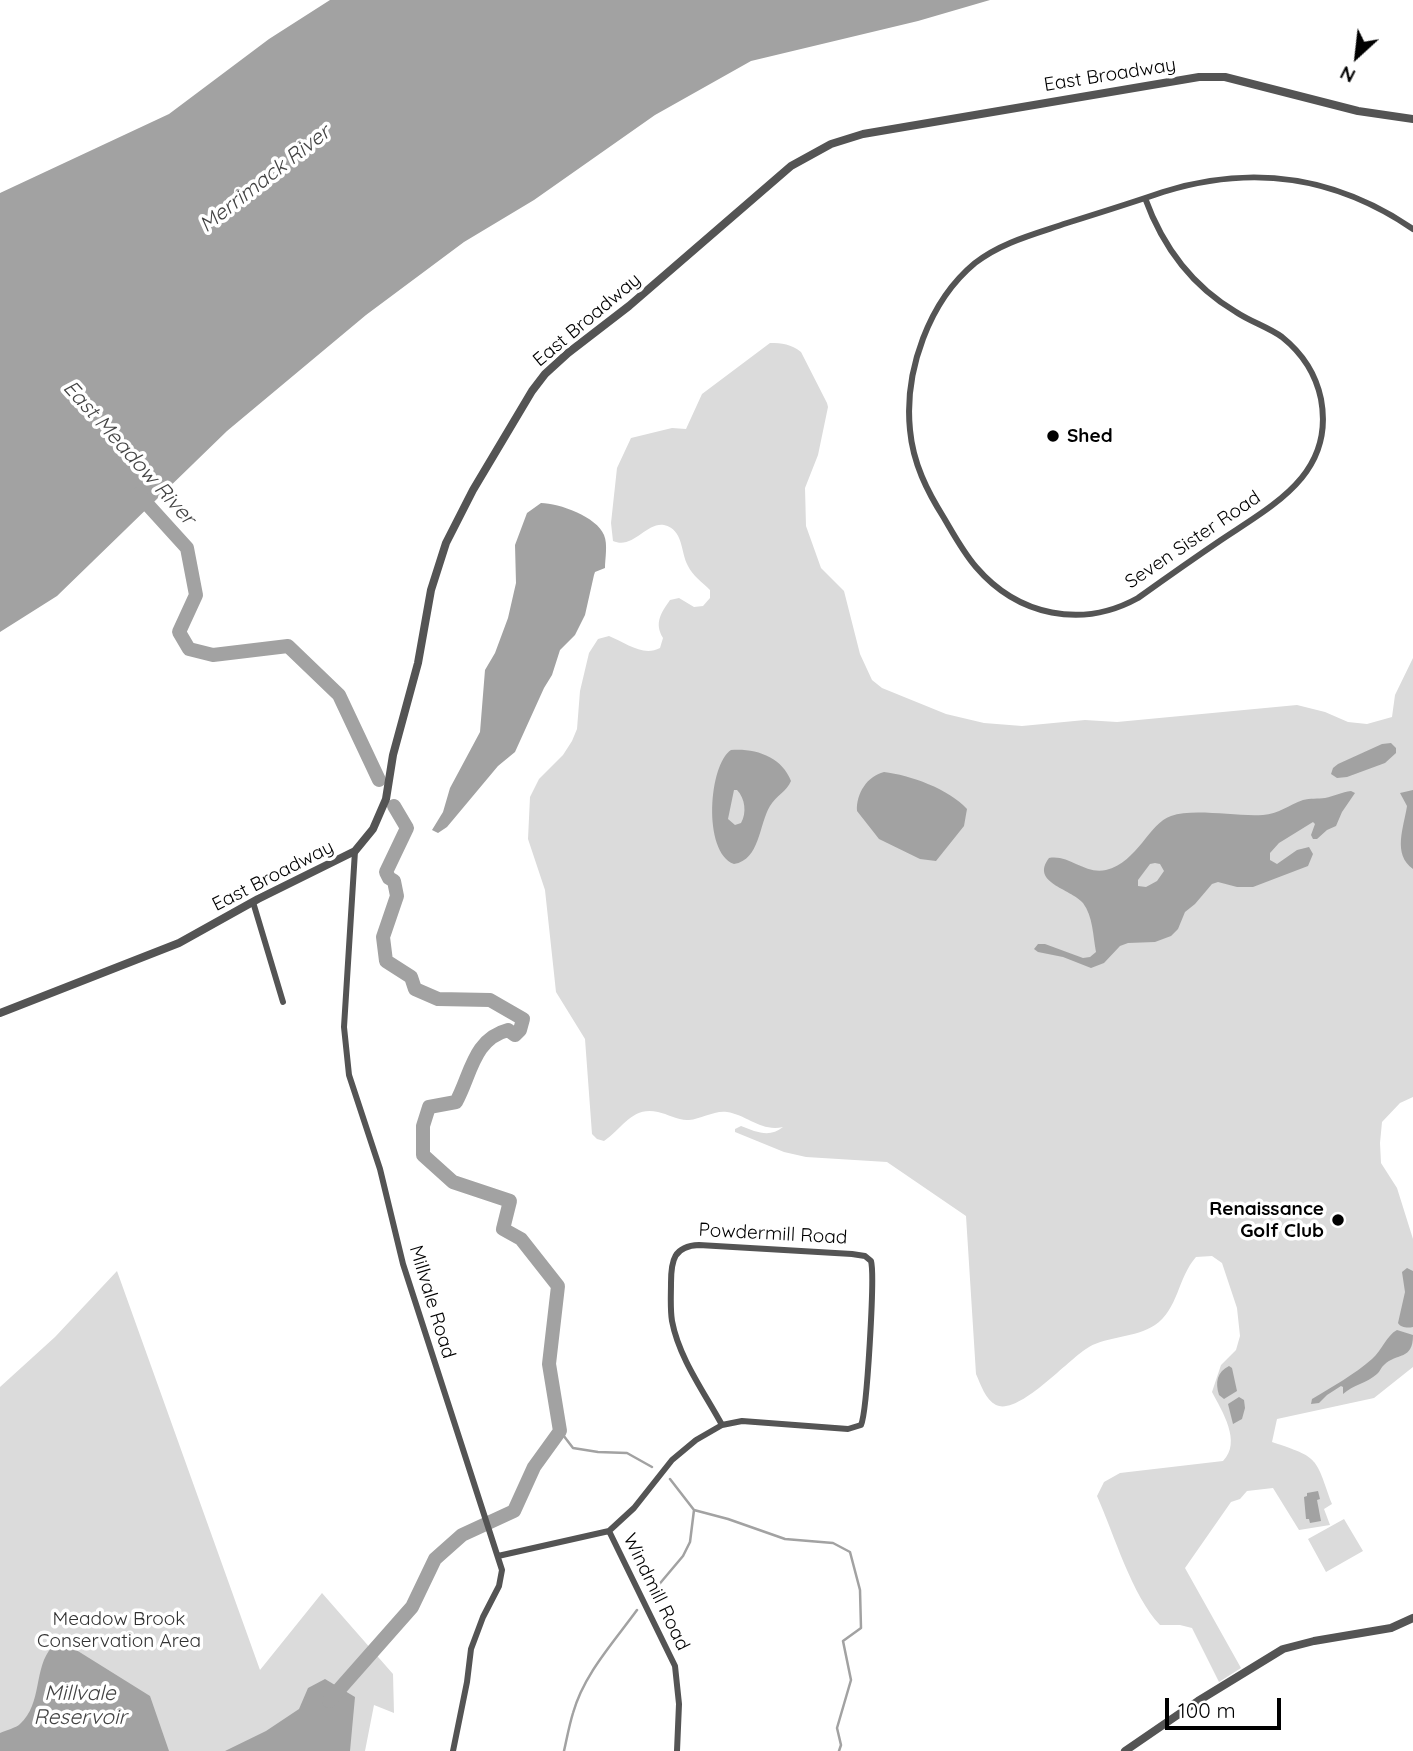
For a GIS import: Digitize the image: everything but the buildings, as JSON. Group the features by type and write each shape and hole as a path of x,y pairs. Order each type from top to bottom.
{"street":[{"name":"East Broadway","path":"0,1013 179,943 355,851 373,829 386,799 393,755 418,663 431,590 446,543 472,490 521,407 545,374 655,284 791,166 831,144 863,134 1199,76 1225,77 1357,111 1413,119"},
{"name":"Seven Sister Road","path":"1145,198 1166,244 1198,282 1237,313 1276,333 1302,357 1315,379 1320,396 1323,421 1321,439 1312,463 1292,491 1138,598 1100,613 1070,616 1050,613 1021,603 987,579 968,558 931,497 919,471 912,445 909,405 912,379 929,326 940,303 964,274 983,257 1012,241 1145,198 1184,186 1227,178 1249,176 1293,179 1325,186 1356,197 1413,229"},
{"name":"Millvale Road","path":"355,851 344,1027 347,1067 380,1169 403,1265 498,1556 502,1577 471,1649 453,1751"},
{"path":"253,902 283,1002"},
{"name":"Powdermill Road","path":"609,1531 634,1508 672,1460 696,1440 722,1424 742,1421 848,1429 861,1425 865,1413 871,1261 865,1256 852,1254 699,1245 679,1251 673,1261 671,1278 672,1318 676,1335 690,1367 722,1424"},
{"path":"498,1556 609,1531"},
{"name":"Windmill Road","path":"609,1531 675,1666 679,1704 677,1751"},
{"path":"1125,1751 1198,1701 1283,1649 1391,1628 1413,1618"}],"green space":[{"name":"Renaissance Golf Club","path":"770,343 786,344 801,352 827,403 818,455 805,488 806,526 821,568 844,591 860,654 872,680 882,688 946,714 984,723 1022,726 1085,720 1117,722 1297,705 1325,712 1348,722 1367,724 1392,717 1395,695 1413,658 1413,1097 1400,1103 1382,1122 1380,1143 1381,1163 1397,1188 1413,1239 1413,1367 1374,1398 1277,1419 1272,1442 1308,1456 1318,1468 1332,1504 1324,1509 1330,1525 1299,1530 1273,1488 1247,1491 1240,1499 1231,1502 1185,1568 1241,1668 1219,1682 1192,1628 1160,1625 1150,1613 1124,1564 1097,1496 1104,1482 1120,1473 1223,1461 1228,1453 1231,1436 1212,1392 1221,1365 1236,1350 1240,1336 1237,1308 1222,1263 1212,1256 1196,1257 1185,1274 1169,1311 1155,1325 1089,1347 1030,1395 1006,1406 996,1405 986,1395 976,1374 966,1216 887,1162 806,1157 784,1152 735,1132 735,1129 741,1126 768,1133 783,1127 768,1127 727,1112 685,1120 658,1112 641,1112 628,1119 604,1141 592,1134 585,1039 556,992 545,890 528,839 530,797 539,779 563,755 572,741 577,729 580,691 589,653 598,639 609,636 647,651 660,648 663,638 659,628 660,618 670,600 679,598 694,607 703,606 710,598 710,590 690,569 678,536 670,528 657,525 627,542 613,541 611,523 617,468 631,438 672,428 686,429 702,394"},
{"name":"Meadow Brook Conservation Area","path":"117,1271 260,1670 322,1593 393,1674 394,1713 374,1705 365,1751 0,1751 0,1387 55,1337"},
{"path":"1344,1519 1363,1551 1326,1572 1308,1539"}],"water":[{"name":"Merrimack River","path":"330,0 990,0 918,21 751,61 655,115 534,200 464,242 366,315 227,431 57,596 0,632 0,193 169,114 269,39"},
{"path":"541,503 577,512 600,528 606,543 605,568 595,572 585,615 575,635 560,650 552,675 515,752 498,766 447,827 438,833 432,830 443,812 450,788 480,732 485,670 495,653 508,618 516,583 515,545 527,513"},
{"path":"1391,743 1396,748 1396,753 1385,763 1347,777 1337,778 1331,774 1338,764 1382,744"},
{"path":"731,750 759,753 775,760 791,781 766,813 754,849 743,861 734,864 724,856 713,826 714,789 724,758","holes":["734,790 742,797 744,810 741,823 735,825 728,819"]},
{"path":"884,772 929,784 950,795 967,809 964,826 936,861 920,859 879,839 857,811 858,798 864,787 872,777"},
{"path":"1413,790 1413,869 1403,856 1401,848 1407,806 1400,793"},
{"path":"1351,791 1355,793 1336,826 1313,839 1313,822 1279,843 1270,853 1270,860 1277,864 1297,850 1309,847 1313,854 1308,866 1253,887 1237,887 1218,882 1212,884 1185,912 1178,929 1171,936 1155,942 1120,946 1104,963 1091,968 1034,949 1038,944 1045,944 1083,958 1096,952 1091,920 1083,903 1054,884 1044,873 1044,866 1049,858 1063,859 1091,870 1106,870 1127,859 1156,826 1171,816 1191,813 1268,814 1303,800","holes":["1150,864 1160,864 1164,871 1157,881 1146,887 1138,886 1138,880"]},
{"path":"1407,1268 1413,1271 1413,1327 1409,1328 1398,1323 1405,1292 1402,1272"},
{"path":"1397,1330 1413,1335 1407,1352 1389,1361 1373,1377 1343,1394 1341,1386 1319,1403 1311,1404 1312,1399 1372,1359"},
{"path":"1229,1366 1232,1368 1237,1391 1224,1399 1219,1395 1217,1382 1222,1371"},
{"path":"1239,1397 1244,1400 1245,1408 1242,1419 1233,1424 1228,1404"},
{"path":"1318,1491 1321,1521 1310,1523 1309,1519 1306,1519 1304,1497 1307,1493"},
{"name":"Millvale Reservoir","path":"52,1647 73,1648 150,1696 169,1751 0,1751 0,1733 20,1724 32,1706 42,1665"},
{"path":"325,1679 355,1697 350,1751 225,1751 266,1731 299,1709 308,1688"}],"waterway":[{"name":"East Meadow River","path":"138,494 187,548 196,595 179,632 189,649 213,655 288,646 339,695 379,780"},
{"name":"East Meadow River","path":"329,1701 412,1607 435,1559 462,1535 514,1511 534,1467 560,1431 549,1364 558,1286 521,1239 503,1229 510,1201 453,1182 423,1155 423,1126 429,1107 456,1102 475,1059 487,1041 508,1030 515,1035 520,1030 523,1019 490,1000 438,999 415,989 411,977 386,961 383,937 397,896 394,881 386,872 407,828 394,806"},
{"path":"560,1431 573,1448 627,1453 652,1467"},
{"path":"670,1479 694,1510 785,1539 833,1543 850,1552 860,1590 861,1628 843,1641 851,1680 837,1728 841,1745 839,1751"},
{"path":"651,1594 683,1556 690,1542 694,1510"},
{"path":"564,1751 573,1713 584,1685 637,1610"}],"place":[{"name":"Shed","path":"1053,436"},
{"name":"Renaissance Golf Club","path":"1338,1220"}]}
